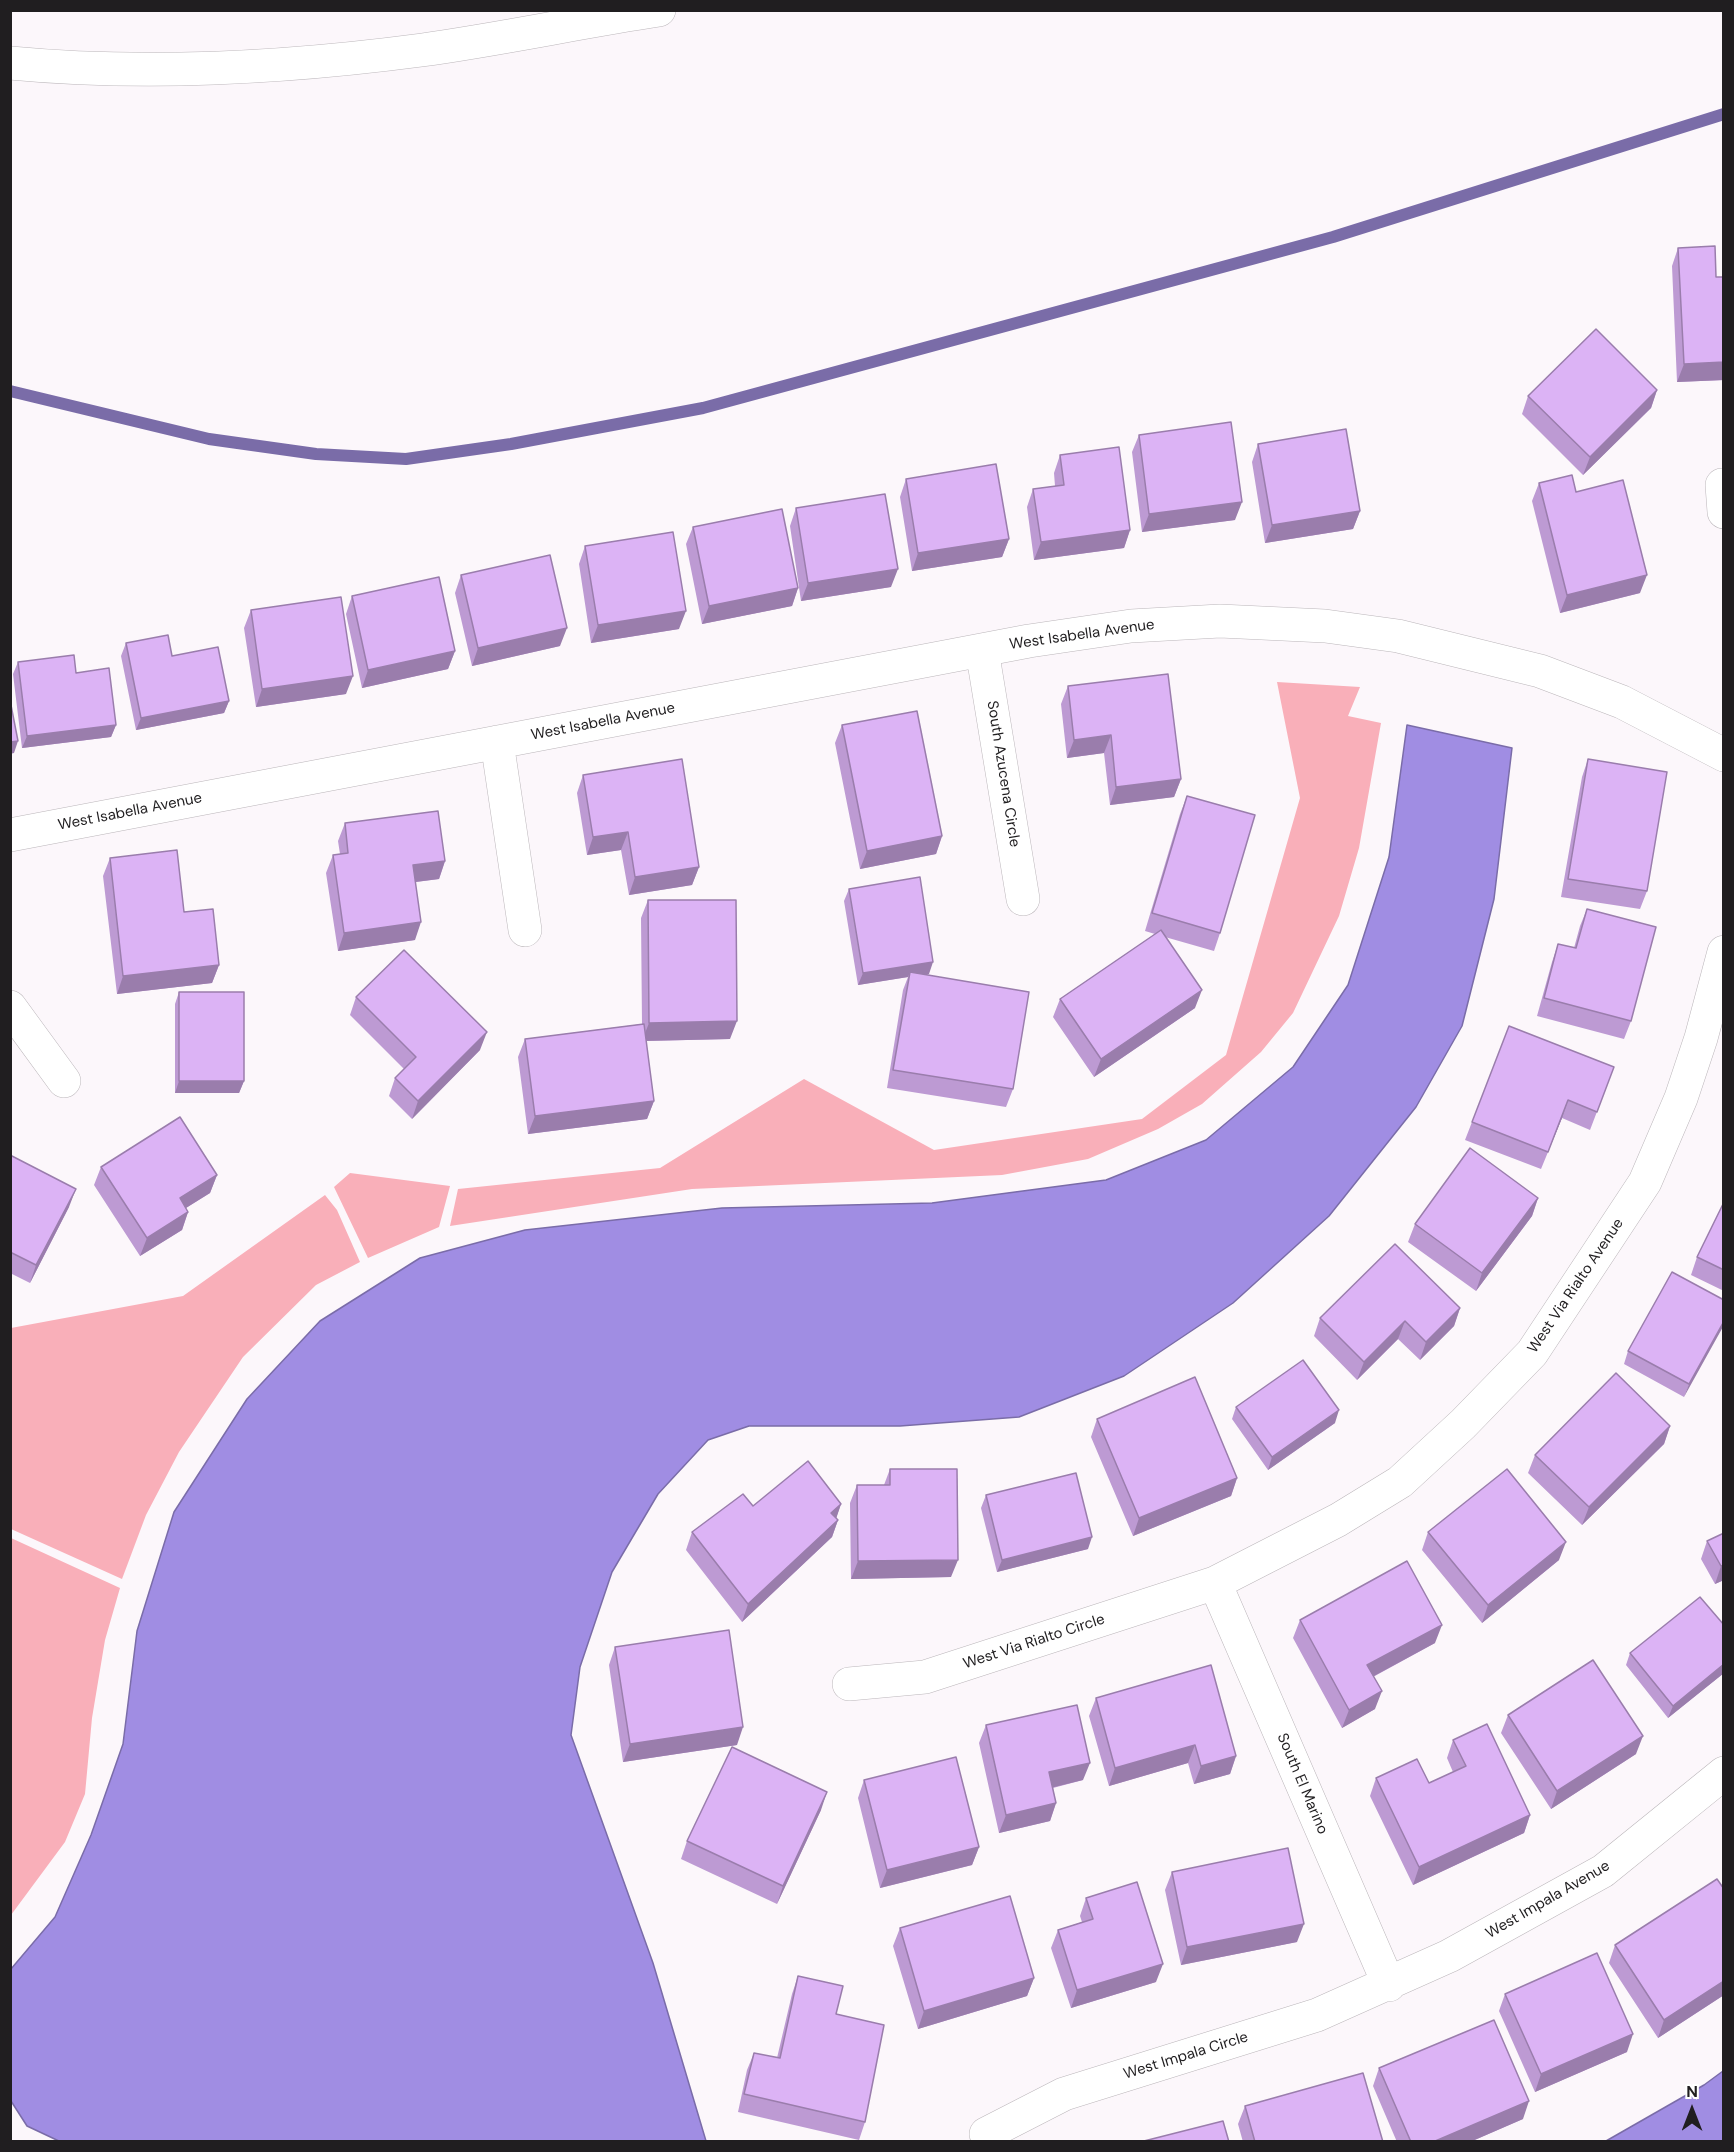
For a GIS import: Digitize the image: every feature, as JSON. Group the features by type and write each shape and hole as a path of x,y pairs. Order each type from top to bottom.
{"main road":[{"path":"10,63 135,70 198,69 342,59 424,50 659,10"},
{"name":"West Isabella Avenue","path":"10,835 982,650 1131,626 1220,621 1325,626 1398,636 1540,671 1622,702 1724,755"},
{"name":"South Azucena Circle","path":"982,650 1023,898"},
{"path":"497,742 525,930"},
{"name":"West Via Rialto Avenue","path":"1215,1582 1338,1520 1400,1482 1463,1424 1532,1353 1646,1182 1681,1098 1701,1038 1724,952"},
{"path":"10,1007 64,1081"},
{"name":"West Via Rialto Circle","path":"849,1684 925,1677 1215,1582"},
{"name":"South El Marino","path":"1215,1582 1389,1985"},
{"name":"West Impala Avenue","path":"1389,1985 1449,1956 1603,1871 1724,1773"},
{"name":"West Impala Circle","path":"986,2134 1064,2094 1317,2015 1389,1985"}],"shaded area":[{"path":"1277,682 1360,687 1348,716 1381,723 1359,848 1339,916 1293,1013 1261,1052 1202,1104 1158,1129 1088,1159 1002,1175 692,1189 450,1226 458,1189 660,1168 804,1079 934,1150 1142,1119 1226,1055 1300,798"},
{"path":"1407,725 1512,748 1494,899 1462,1026 1416,1107 1329,1216 1233,1303 1124,1376 1019,1417 900,1426 749,1426 708,1440 658,1494 612,1572 580,1667 571,1735 653,1963 706,2141 61,2142 27,2126 11,2101 11,1969 55,1917 91,1835 123,1744 137,1631 174,1512 247,1399 320,1321 420,1258 525,1230 722,1208 932,1203 1106,1180 1206,1140 1293,1067 1348,985 1389,857"},
{"path":"350,1173 450,1186 439,1227 368,1258 334,1187"},
{"path":"325,1195 337,1210 360,1262 316,1285 243,1357 179,1452 146,1515 122,1579 11,1529 11,1328 183,1296"},
{"path":"11,1538 120,1588 105,1640 92,1718 85,1794 65,1842 11,1915"},
{"path":"1723,2071 1723,2141 1606,2141 1704,2085"}],"building":[{"path":"1715,246 1716,277 1724,277 1724,362 1684,364 1678,248"},
{"path":"1596,329 1657,390 1590,457 1528,396"},
{"path":"1231,422 1242,502 1149,514 1139,435"},
{"path":"1346,429 1360,511 1272,525 1258,444"},
{"path":"1119,447 1130,530 1041,542 1033,489 1064,485 1060,455"},
{"path":"996,464 1009,539 918,553 906,479"},
{"path":"1572,475 1576,492 1623,480 1647,575 1567,595 1539,483"},
{"path":"885,494 898,569 808,583 796,508"},
{"path":"782,509 798,588 709,606 693,527"},
{"path":"673,532 686,611 598,625 585,546"},
{"path":"550,555 567,628 478,648 461,575"},
{"path":"439,577 455,651 368,670 352,596"},
{"path":"341,597 353,676 262,689 251,610"},
{"path":"168,635 172,656 218,647 229,701 141,718 126,643"},
{"path":"74,655 76,673 109,668 116,725 27,736 18,662"},
{"path":"1168,674 1181,779 1116,787 1111,735 1074,740 1068,686"},
{"path":"10,700 18,741 10,742"},
{"path":"917,711 942,836 867,851 842,725"},
{"path":"682,759 699,867 635,877 628,832 593,837 583,775"},
{"path":"1588,759 1667,772 1647,891 1568,879"},
{"path":"1187,796 1255,815 1220,933 1152,913"},
{"path":"438,811 445,861 413,865 421,922 344,933 333,855 348,853 345,823"},
{"path":"177,850 184,912 213,909 219,965 123,976 110,858"},
{"path":"920,877 933,962 863,973 849,889"},
{"path":"648,900 736,900 737,1021 649,1023"},
{"path":"1587,909 1656,927 1631,1021 1544,998 1558,944 1576,948"},
{"path":"1161,930 1202,990 1101,1059 1060,999"},
{"path":"404,950 487,1032 418,1101 395,1078 416,1057 356,997"},
{"path":"910,972 1029,992 1013,1089 893,1070"},
{"path":"179,992 244,992 244,1081 179,1081"},
{"path":"644,1024 654,1101 535,1116 525,1039"},
{"path":"1509,1026 1614,1067 1597,1112 1568,1100 1548,1152 1472,1122"},
{"path":"180,1117 217,1175 180,1198 188,1212 147,1238 101,1167"},
{"path":"1470,1148 1538,1198 1482,1273 1415,1224"},
{"path":"10,1155 76,1189 36,1265 10,1252"},
{"path":"1724,1202 1724,1270 1697,1257"},
{"path":"1395,1244 1460,1308 1426,1342 1405,1321 1364,1362 1320,1318"},
{"path":"1672,1272 1724,1300 1724,1321 1689,1384 1628,1351"},
{"path":"1303,1360 1339,1410 1272,1457 1236,1407"},
{"path":"1616,1373 1670,1426 1589,1507 1535,1455"},
{"path":"1195,1377 1237,1478 1139,1518 1097,1419"},
{"path":"808,1461 841,1504 831,1513 838,1520 748,1604 692,1532 743,1494 753,1506"},
{"path":"890,1469 957,1469 958,1560 858,1561 857,1485 890,1485"},
{"path":"1507,1469 1566,1542 1488,1605 1428,1532"},
{"path":"1076,1473 1092,1537 1002,1560 986,1495"},
{"path":"1724,1533 1724,1565 1721,1566 1707,1541"},
{"path":"1407,1561 1442,1625 1367,1665 1382,1691 1349,1710 1300,1620"},
{"path":"1700,1597 1724,1625 1724,1664 1673,1706 1630,1653"},
{"path":"729,1630 743,1727 630,1744 615,1647"},
{"path":"1593,1660 1643,1736 1557,1791 1508,1715"},
{"path":"1211,1665 1236,1756 1201,1766 1195,1745 1115,1768 1096,1698"},
{"path":"1077,1705 1090,1763 1049,1772 1056,1803 1006,1815 986,1725"},
{"path":"1487,1724 1530,1815 1419,1867 1376,1778 1417,1759 1429,1783 1466,1766 1453,1740"},
{"path":"732,1747 827,1792 783,1886 687,1841"},
{"path":"956,1757 979,1847 887,1870 864,1780"},
{"path":"1288,1848 1304,1924 1187,1947 1172,1872"},
{"path":"1717,1879 1724,1889 1724,1981 1664,2020 1615,1945"},
{"path":"1137,1882 1163,1964 1077,1990 1058,1930 1093,1919 1086,1898"},
{"path":"1010,1896 1034,1978 924,2011 900,1928"},
{"path":"1597,1953 1633,2034 1541,2074 1505,1994"},
{"path":"798,1976 843,1986 836,2014 884,2025 865,2122 744,2094 754,2053 780,2058"},
{"path":"1494,2020 1529,2101 1433,2142 1411,2142 1379,2068"},
{"path":"1363,2073 1383,2142 1255,2142 1245,2106"},
{"path":"1223,2121 1229,2142 1140,2142"}],"waterway":[{"path":"10,391 209,439 316,454 406,459 511,444 703,408 1333,237 1724,114"}]}
